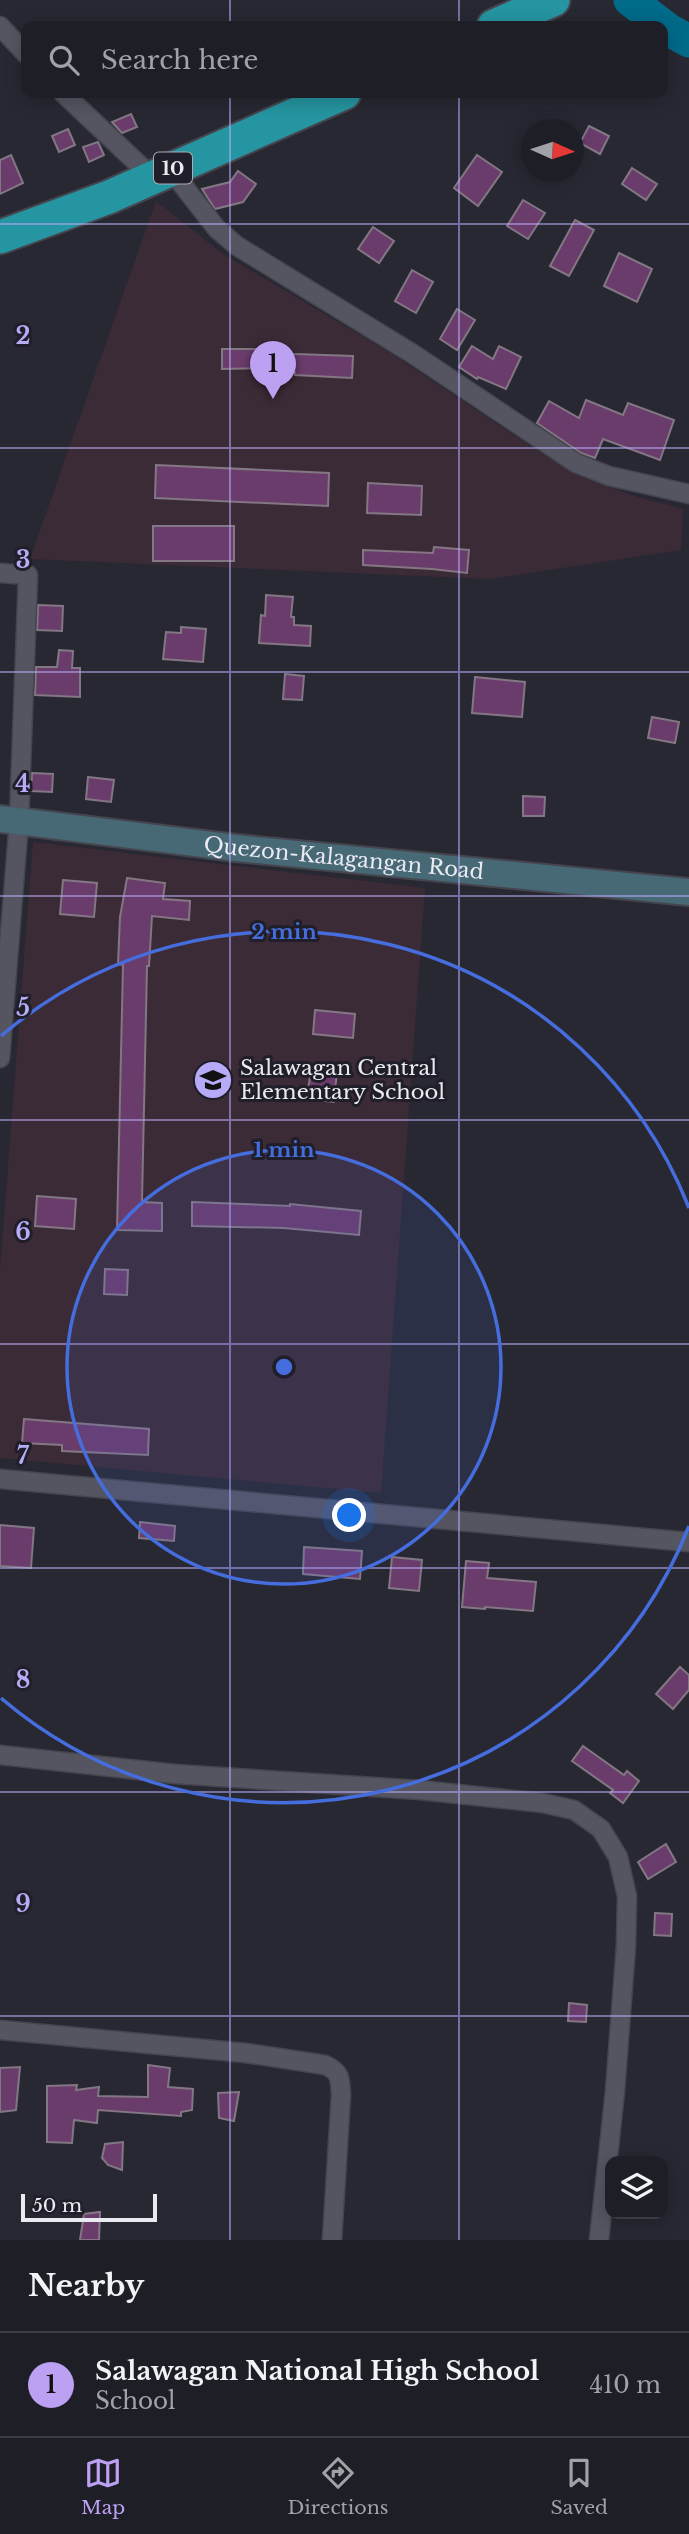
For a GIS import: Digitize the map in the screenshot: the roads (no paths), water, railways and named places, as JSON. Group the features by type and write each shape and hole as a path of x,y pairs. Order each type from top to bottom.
{"highway":[{"path":"505,21 549,2"},
{"name":"10","path":"0,237 96,202 333,98"}],"main road":[{"name":"Quezon-Kalagangan Road","path":"10,820 236,848 689,892"}],"street":[{"path":"0,26 21,49"},
{"path":"69,98 161,173 237,246 412,354 540,441 576,463 609,476 689,494"},
{"path":"0,573 28,575 10,820 0,1058"},
{"path":"0,1479 689,1542"},
{"path":"0,1755 175,1774 420,1790 543,1803 574,1810 601,1829 618,1857 627,1896 615,2091 599,2240"},
{"path":"0,2030 246,2053 325,2065 335,2070 340,2079 341,2095 332,2240"}],"waterway":[{"path":"630,0 657,21"},
{"path":"668,29 689,41"}],"place":[{"name":"Salawagan National High School","path":"273,399"},
{"name":"Salawagan Central Elementary School","path":"213,1080"}]}
